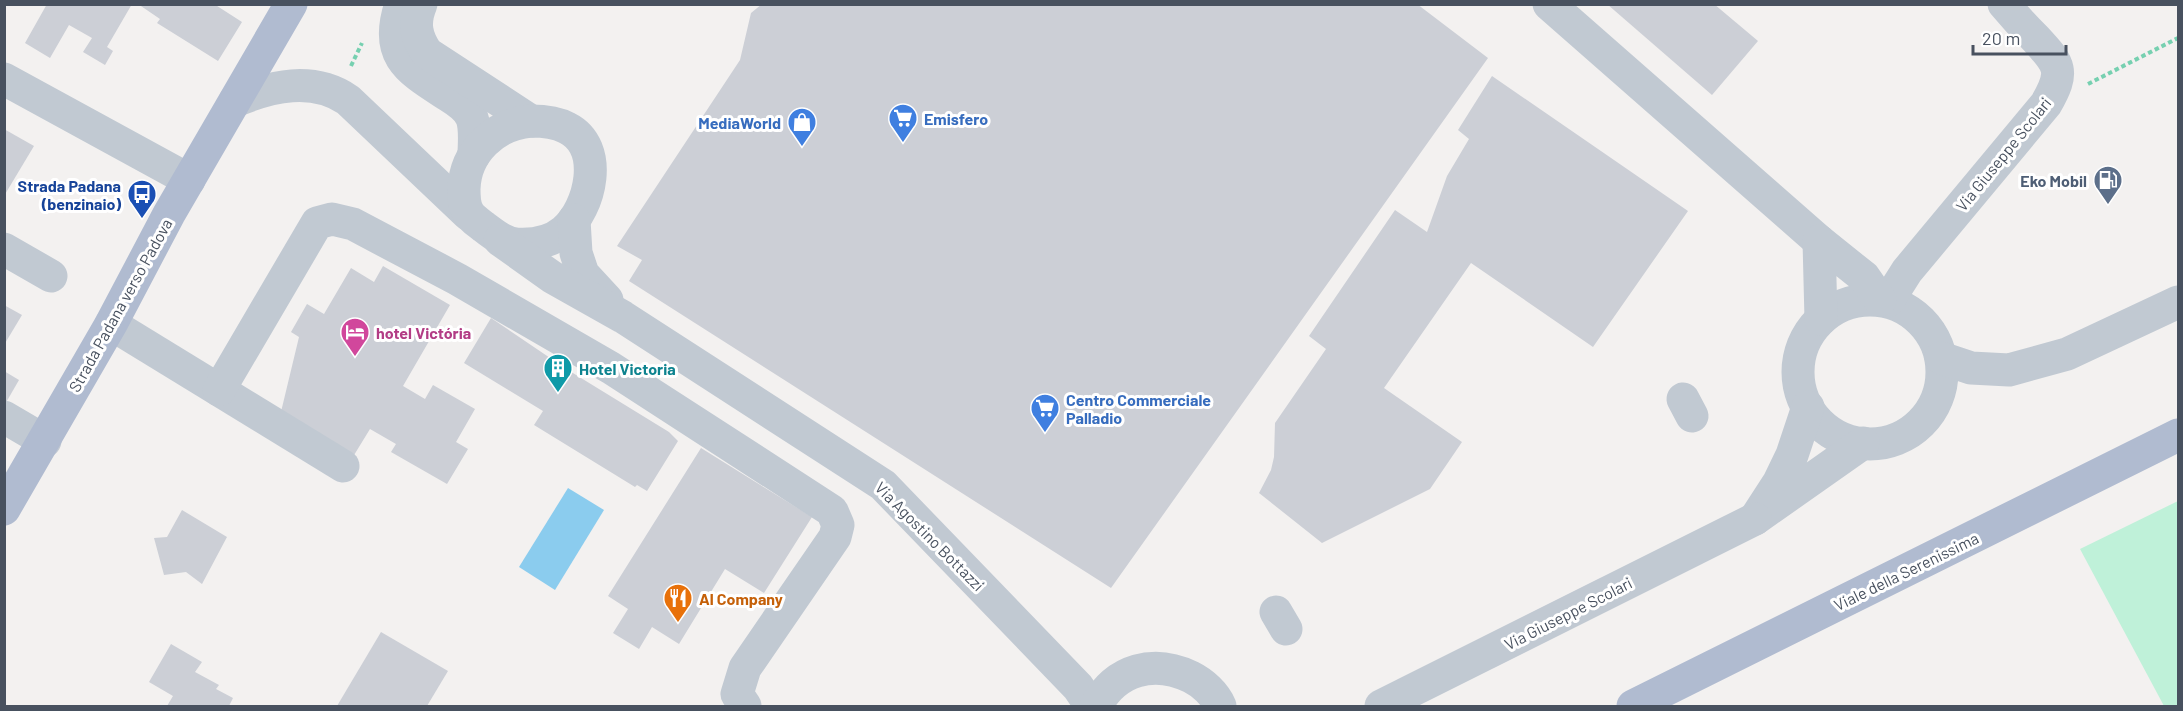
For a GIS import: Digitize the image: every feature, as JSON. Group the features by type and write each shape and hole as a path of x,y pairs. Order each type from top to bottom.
{"main road":[{"name":"Strada Padana verso Padova","path":"4,509 45,441 189,180 291,4"},
{"name":"Viale della Serenissima","path":"1633,706 2178,435"}],"street":[{"path":"401,4 395,23 395,35 402,58 418,76 467,110 472,117 474,128 474,155"},
{"path":"421,4 415,22 418,40 427,53 531,121"},
{"name":"Via Giuseppe Scolari","path":"1549,4 1819,241 1864,277 1884,301"},
{"name":"Via Giuseppe Scolari","path":"1884,301 2046,104 2054,89 2057,70 2051,53 2004,4"},
{"path":"4,79 189,180"},
{"path":"235,101 262,90 288,85 322,88 338,93 468,214 500,240 515,244 541,242 563,231 574,220 587,193 590,177 587,149 568,128 551,122 531,121 513,124 494,134 474,155 467,169 464,199 468,214"},
{"path":"219,390 317,224 332,219 353,224 436,267 611,368 800,489 832,512 838,525 835,537 745,668 737,694 745,706"},
{"name":"Via Agostino Bottazzi","path":"574,220 576,253 583,274 623,316"},
{"name":"Via Agostino Bottazzi","path":"500,240 552,278 623,316 884,485 1078,687 1090,706"},
{"path":"1819,241 1821,319"},
{"path":"4,249 51,276"},
{"name":"Via Giuseppe Scolari","path":"1859,300 1884,301 1907,309 1923,322 1935,339 1941,358 1942,380 1936,402 1923,420 1906,434 1885,442 1863,443 1841,438 1822,425 1808,407 1800,388 1799,367 1803,347 1810,332 1821,319 1838,307 1859,300"},
{"path":"1941,358 1971,368 2009,370 2067,354 2178,302"},
{"path":"111,324 343,466"},
{"path":"1755,519 1779,482 1792,455 1808,407"},
{"path":"4,417 45,441"},
{"name":"Via Giuseppe Scolari","path":"1381,706 1755,519 1863,443"},
{"path":"1096,706 1102,695 1115,682 1134,671 1156,667 1178,670 1198,680 1209,690 1220,706"}],"path":[{"path":"2086,85 2178,38"}],"green space":[{"path":"2178,501 2178,706 2164,706 2080,549"}],"water":[{"path":"568,488 604,510 555,590 519,567"}],"building":[{"path":"47,4 132,4 107,47 113,51 105,65 83,52 92,38 69,25 50,58 25,43"},
{"path":"138,4 214,4 242,22 218,61 157,23 160,19"},
{"name":"Centro Commerciale Palladio","path":"762,4 1417,4 1488,58 1111,588 629,281 642,260 617,246 740,60 751,13"},
{"path":"1607,4 1714,4 1758,41 1712,95"},
{"path":"1492,76 1688,211 1593,347 1471,263 1384,388 1462,442 1430,489 1322,543 1259,493 1271,470 1274,457 1275,423 1326,349 1309,336 1395,210 1427,232 1447,176 1469,139 1458,130"},
{"path":"4,129 34,146 4,196"},
{"path":"383,266 450,305 403,386 425,399 433,385 475,409 456,442 468,449 447,484 391,452 396,444 370,429 351,460 280,416 299,337 291,332 307,304 324,314 351,268 374,282"},
{"path":"4,305 22,315 4,345"},
{"name":"Hotel Victoria","path":"491,318 559,364 557,368 566,374 568,370 669,432 678,441 647,491 637,485 635,487 534,425 543,411 464,363"},
{"path":"4,371 19,380 4,406"},
{"path":"701,448 812,517 764,593 725,569 679,644 652,627 639,649 613,633 628,609 608,596"},
{"path":"182,510 227,537 202,584 186,572 164,575 154,538 167,537"},
{"path":"381,632 448,671 427,706 337,706"},
{"path":"171,644 202,662 195,672 219,685 216,689 233,698 229,706 167,706 173,696 149,682"}],"place":[{"name":"Emisfero","path":"903,144"},
{"name":"MediaWorld","path":"802,148"},
{"name":"Eko Mobil","path":"2108,206"},
{"name":"Strada Padana (benzinaio)","path":"142,220"},
{"name":"hotel Victória","path":"355,358"},
{"name":"Hotel Victoria","path":"558,394"},
{"name":"Centro Commerciale Palladio","path":"1045,434"},
{"name":"Al Company","path":"678,624"}]}
